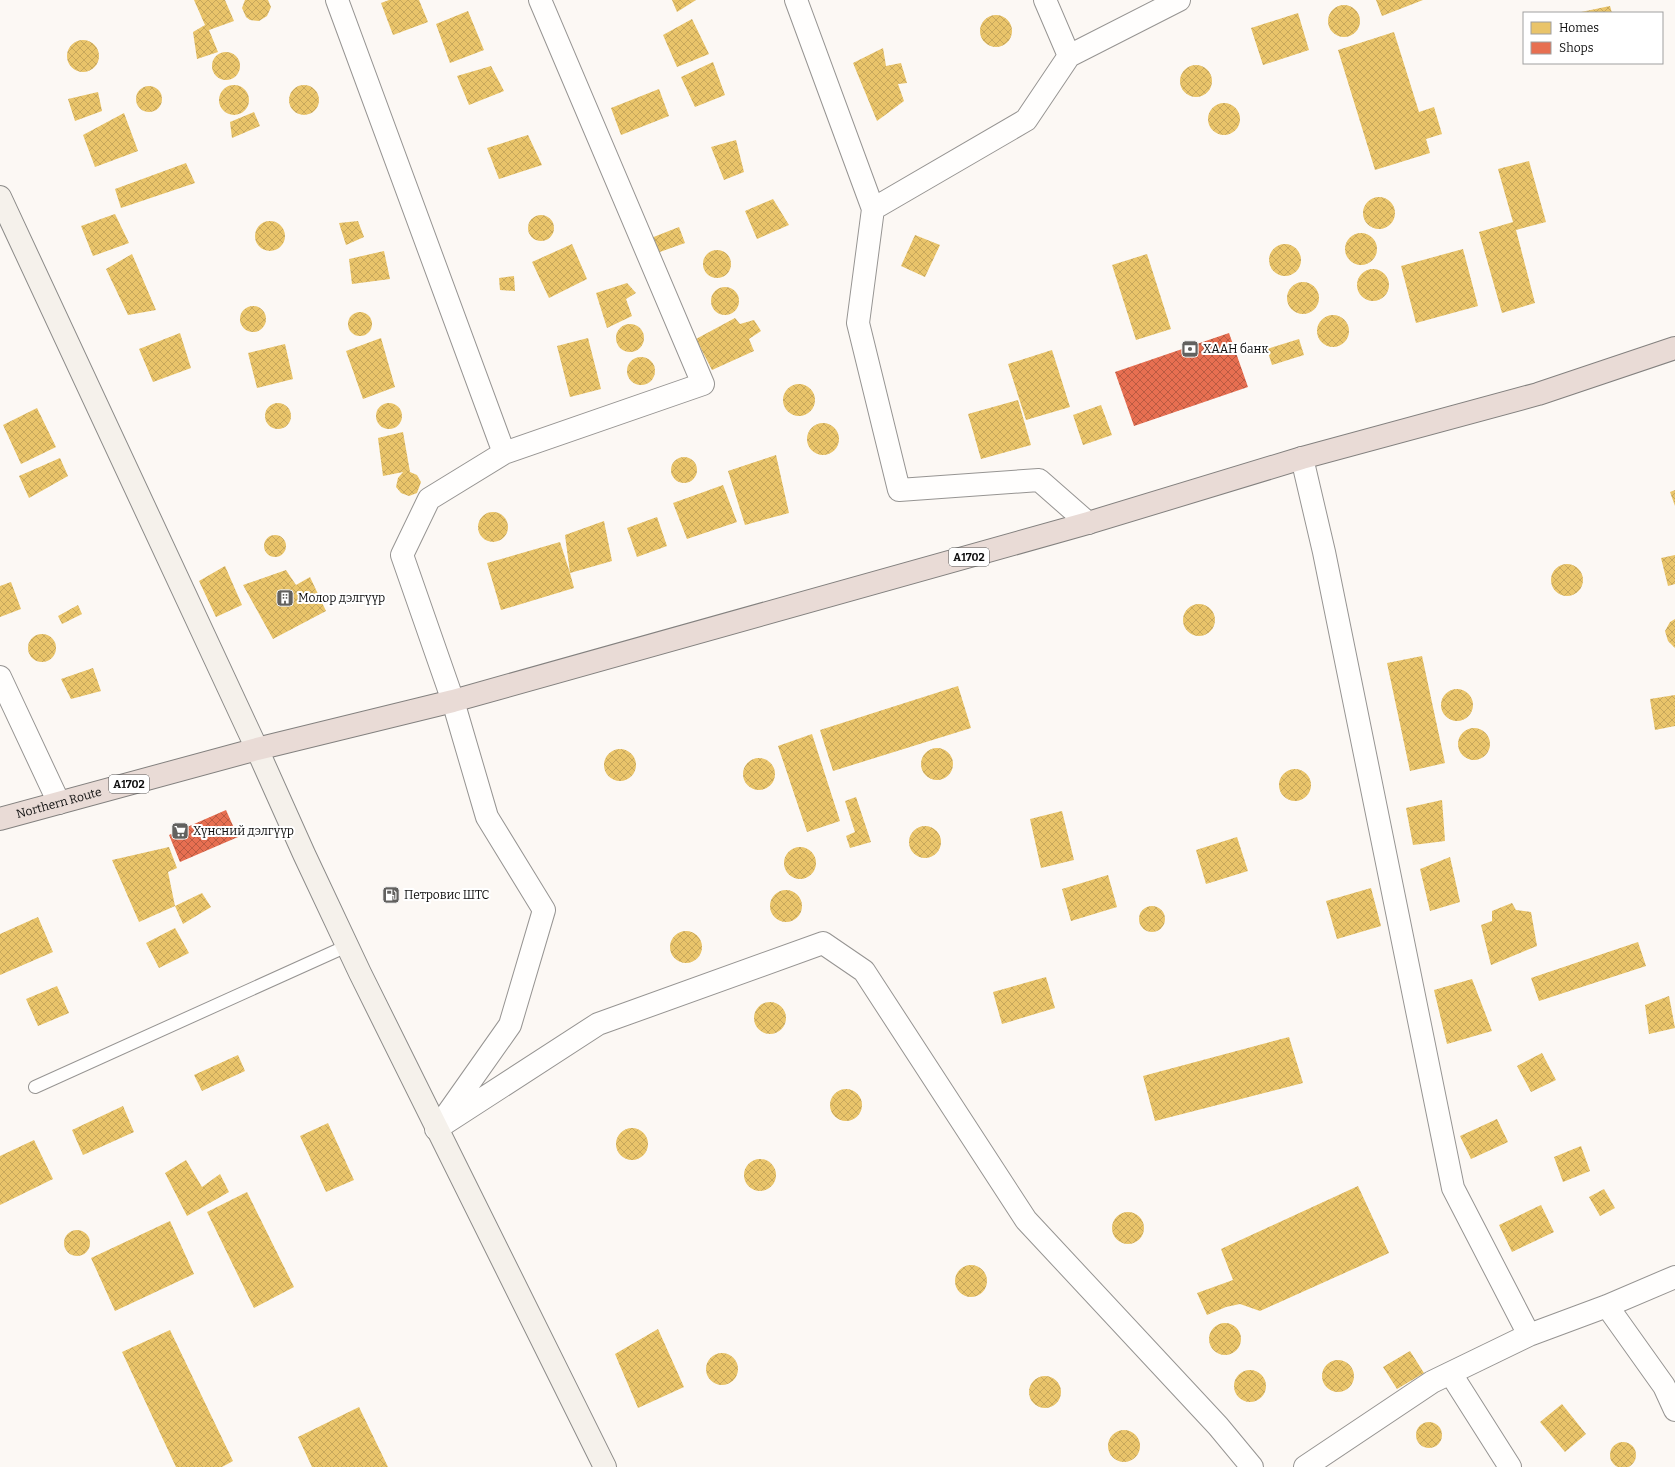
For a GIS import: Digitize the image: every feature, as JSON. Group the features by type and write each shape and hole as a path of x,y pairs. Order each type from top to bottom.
{"highway":[{"name":"A1702","path":"257,749 453,701 1088,523 1302,458 1538,394 1675,348"},
{"name":"Northern Route","path":"0,819 257,749"}],"street":[{"path":"337,0 504,453"},
{"path":"436,1129 510,1025 544,910 487,817 453,701 402,555 429,499 504,453 703,384 540,0"},
{"path":"796,0 873,209 858,323 899,490 1039,480 1088,523"},
{"path":"1045,0 1069,56"},
{"path":"873,209 1026,120 1069,56 1179,0"},
{"path":"0,197 347,946 436,1129 605,1467"},
{"path":"1302,458 1325,560 1452,1188 1529,1335"},
{"path":"0,677 59,803"},
{"path":"436,1129 598,1024 823,943 864,971 1026,1220 1218,1426 1252,1467"},
{"path":"1305,1467 1432,1382 1529,1335 1607,1306 1675,1277"},
{"path":"1607,1306 1664,1386 1675,1410"},
{"path":"1451,1374 1510,1467"}],"lane":[{"path":"35,1088 347,946"}],"building: Homes":[{"path":"194,0 225,0 234,21 209,30 218,52 197,59 193,32 205,25"},
{"path":"245,0 268,0 271,7 267,16 259,21 250,20 246,17 242,8"},
{"path":"389,0 419,0 428,22 393,35 381,3"},
{"path":"672,0 696,0 677,12"},
{"path":"1376,0 1423,0 1382,16"},
{"path":"1344,5 1353,8 1357,12 1360,21 1357,30 1353,34 1344,37 1335,34 1331,30 1328,21 1331,12 1335,8"},
{"path":"1610,6 1612,12 1581,12"},
{"path":"468,11 484,50 450,63 436,24"},
{"path":"1298,13 1309,50 1263,65 1251,28"},
{"path":"996,15 1002,16 1009,22 1012,31 1011,37 1005,44 996,47 990,46 983,40 980,31 981,25 987,18"},
{"path":"692,19 709,54 677,67 663,35"},
{"path":"1394,32 1419,112 1434,107 1442,134 1426,139 1430,153 1375,170 1338,50"},
{"path":"80,40 86,40 95,44 99,56 95,68 86,72 80,72 71,68 67,59 67,53 71,44"},
{"path":"883,48 886,66 901,63 907,83 898,84 904,101 877,121 853,63"},
{"path":"226,52 236,56 240,66 236,76 226,80 216,76 212,66 216,56"},
{"path":"713,62 725,95 695,107 681,77"},
{"path":"1196,65 1205,68 1209,72 1212,81 1209,90 1205,94 1196,97 1187,94 1183,90 1180,81 1183,72 1187,68"},
{"path":"491,66 504,91 469,105 457,76"},
{"path":"234,85 240,86 248,94 248,106 240,114 234,115 228,114 220,106 219,100 220,94 228,86"},
{"path":"304,85 315,89 319,100 315,111 304,115 293,111 289,100 293,89"},
{"path":"149,86 159,89 162,99 159,109 149,112 139,109 136,99 139,89"},
{"path":"659,89 669,116 621,135 611,108"},
{"path":"98,92 102,111 75,121 68,99"},
{"path":"1224,103 1230,104 1237,110 1240,119 1239,125 1233,132 1224,135 1218,134 1211,128 1208,119 1209,113 1215,106"},
{"path":"254,112 260,126 232,138 230,122"},
{"path":"124,113 138,151 95,167 83,135"},
{"path":"528,135 542,165 499,179 487,148"},
{"path":"736,140 744,172 724,180 711,147"},
{"path":"1529,161 1546,222 1516,230 1535,303 1502,313 1479,232 1513,222 1498,169"},
{"path":"186,163 195,183 121,208 115,189"},
{"path":"1379,197 1385,198 1392,204 1395,213 1394,219 1388,226 1379,229 1373,228 1366,222 1363,213 1364,207 1370,200"},
{"path":"773,199 789,225 757,239 745,211"},
{"path":"115,214 129,243 93,256 81,226"},
{"path":"541,215 550,219 554,228 550,237 541,241 532,237 528,228 532,219"},
{"path":"270,221 281,225 285,236 281,247 270,251 259,247 255,236 259,225"},
{"path":"358,221 364,237 346,245 339,223"},
{"path":"679,227 685,243 657,253 651,238"},
{"path":"1361,233 1370,236 1374,240 1377,249 1374,258 1370,262 1361,265 1352,262 1348,258 1345,249 1348,240 1352,236"},
{"path":"915,235 940,245 925,277 901,266"},
{"path":"572,244 587,279 549,298 532,262"},
{"path":"1285,244 1291,245 1298,251 1301,260 1300,266 1294,273 1285,276 1279,275 1272,269 1269,260 1270,254 1276,247"},
{"path":"1463,249 1478,306 1416,323 1401,266"},
{"path":"717,250 727,254 731,264 727,274 717,278 707,274 703,264 707,254"},
{"path":"384,251 390,279 352,284 349,259"},
{"path":"132,254 156,310 128,315 106,269"},
{"path":"1147,254 1171,329 1136,340 1112,265"},
{"path":"1373,269 1382,272 1386,276 1389,285 1386,294 1382,298 1373,301 1364,298 1360,294 1357,285 1360,276 1364,272"},
{"path":"514,276 515,291 500,290 499,278"},
{"path":"1303,282 1312,285 1316,289 1319,298 1316,307 1312,311 1303,314 1294,311 1290,307 1287,298 1290,289 1294,285"},
{"path":"627,283 636,293 626,299 632,316 607,328 596,293"},
{"path":"725,287 735,291 739,301 735,311 725,315 715,311 711,301 715,291"},
{"path":"253,306 262,310 266,319 262,328 253,332 244,328 240,319 244,310"},
{"path":"360,312 369,315 372,324 369,333 360,336 351,333 348,324 351,315"},
{"path":"1333,315 1342,318 1346,322 1349,331 1346,340 1342,344 1333,347 1324,344 1320,340 1317,331 1320,322 1324,318"},
{"path":"735,318 740,324 754,320 761,331 749,339 754,351 712,370 696,339"},
{"path":"630,324 640,328 644,338 640,348 630,352 620,348 616,338 620,328"},
{"path":"180,333 191,368 153,382 139,349"},
{"path":"381,338 395,387 363,399 346,351"},
{"path":"588,338 601,389 570,397 557,346"},
{"path":"1299,339 1304,355 1272,365 1267,349"},
{"path":"285,344 293,379 257,388 248,353"},
{"path":"1052,350 1070,407 1026,420 1008,364"},
{"path":"641,357 651,361 655,371 651,381 641,385 631,381 627,371 631,361"},
{"path":"799,384 808,387 812,391 815,400 812,409 808,413 799,416 790,413 786,409 783,400 786,391 790,387"},
{"path":"1018,400 1031,445 981,459 968,414"},
{"path":"278,403 287,407 291,416 287,425 278,429 269,425 265,416 269,407"},
{"path":"389,403 398,407 402,416 398,425 389,429 380,425 376,416 380,407"},
{"path":"1101,405 1112,435 1083,445 1073,415"},
{"path":"37,408 56,447 21,464 3,425"},
{"path":"823,423 829,424 836,430 839,439 838,445 832,452 823,455 817,454 810,448 807,439 808,433 814,426"},
{"path":"403,432 410,472 417,475 421,482 417,493 409,496 401,493 396,487 398,478 403,472 383,476 378,438"},
{"path":"776,455 789,513 745,525 728,471"},
{"path":"684,457 693,461 697,470 693,479 684,483 675,479 671,470 675,461"},
{"path":"60,458 68,476 29,498 19,476"},
{"path":"723,485 737,522 687,539 673,503"},
{"path":"1675,490 1675,506 1670,492"},
{"path":"493,512 504,516 508,527 504,538 493,542 482,538 478,527 482,516"},
{"path":"657,517 667,546 637,557 627,528"},
{"path":"604,521 612,561 570,573 565,535"},
{"path":"271,535 279,535 286,542 286,550 279,557 271,557 264,550 264,542"},
{"path":"560,542 574,588 501,610 487,563"},
{"path":"1675,555 1675,584 1668,586 1661,558"},
{"path":"1567,564 1576,567 1580,571 1583,580 1580,589 1576,593 1567,596 1558,593 1554,589 1551,580 1554,571 1558,567"},
{"path":"225,566 242,605 216,617 199,581"},
{"name":"Молор дэлгүүр","path":"286,570 296,585 310,577 326,611 273,639 243,585"},
{"path":"11,582 21,609 0,617 0,586"},
{"path":"1199,604 1205,605 1212,611 1215,620 1214,626 1208,633 1199,636 1193,635 1186,629 1183,620 1184,614 1190,607"},
{"path":"78,605 82,614 62,624 58,616"},
{"path":"1675,619 1675,648 1668,641 1665,631 1670,622"},
{"path":"42,634 52,638 56,648 52,658 42,662 32,658 28,648 32,638"},
{"path":"1422,656 1445,763 1410,771 1387,663"},
{"path":"93,668 101,691 71,699 61,679"},
{"path":"958,686 971,728 833,771 820,730"},
{"path":"1457,689 1463,690 1470,696 1473,705 1472,711 1466,718 1457,721 1451,720 1444,714 1441,705 1442,699 1448,692"},
{"path":"1675,695 1675,726 1655,730 1650,699"},
{"path":"1474,728 1483,731 1487,735 1490,744 1487,753 1483,757 1474,760 1465,757 1461,753 1458,744 1461,735 1465,731"},
{"path":"812,734 840,821 807,832 778,746"},
{"path":"937,748 943,749 950,755 953,764 952,770 946,777 937,780 931,779 924,773 921,764 922,758 928,751"},
{"path":"620,749 629,752 633,756 636,765 633,774 629,778 620,781 611,778 607,774 604,765 607,756 611,752"},
{"path":"759,758 765,759 772,765 775,774 774,780 768,787 759,790 753,789 746,783 743,774 744,768 750,761"},
{"path":"1295,769 1304,772 1308,776 1311,785 1308,794 1304,798 1295,801 1286,798 1282,794 1279,785 1282,776 1286,772"},
{"path":"856,797 871,842 850,848 846,836 855,832 845,801"},
{"path":"1442,800 1445,841 1413,845 1406,808"},
{"path":"1062,811 1074,860 1041,868 1030,819"},
{"path":"925,826 934,829 938,833 941,842 938,851 934,855 925,858 916,855 912,851 909,842 912,833 916,829"},
{"path":"1237,837 1248,871 1206,884 1196,850"},
{"path":"169,847 177,868 168,872 175,906 139,922 112,860"},
{"path":"800,847 806,848 813,854 816,863 815,869 809,876 800,879 794,878 787,872 784,863 785,857 791,850"},
{"path":"1450,857 1460,902 1430,911 1420,869"},
{"path":"1108,875 1117,907 1071,921 1062,889"},
{"path":"1371,888 1381,926 1337,939 1326,901"},
{"path":"786,890 792,891 799,897 802,906 801,912 795,919 786,922 780,921 773,915 770,906 771,900 777,893"},
{"path":"202,893 211,907 183,924 175,906"},
{"path":"1512,903 1516,910 1531,912 1537,946 1491,965 1481,925 1492,921 1492,911"},
{"path":"1152,906 1161,910 1165,919 1161,928 1152,932 1143,928 1139,919 1143,910"},
{"path":"38,917 53,952 0,975 0,934"},
{"path":"175,928 189,953 159,968 146,943"},
{"path":"686,931 692,932 699,938 702,947 701,953 695,960 686,963 680,962 673,956 670,947 671,941 677,934"},
{"path":"1638,942 1646,966 1539,1001 1531,978"},
{"path":"1046,977 1055,1008 1002,1024 993,992"},
{"path":"1472,979 1492,1031 1447,1044 1434,990"},
{"path":"57,986 69,1013 38,1026 26,999"},
{"path":"1669,996 1675,1028 1649,1034 1645,1005"},
{"path":"770,1002 779,1005 783,1009 786,1018 783,1027 779,1031 770,1034 761,1031 757,1027 754,1018 757,1009 761,1005"},
{"path":"1289,1037 1303,1083 1155,1121 1143,1076"},
{"path":"1542,1053 1556,1080 1531,1092 1517,1066"},
{"path":"238,1055 245,1071 202,1091 194,1075"},
{"path":"846,1089 855,1092 859,1096 862,1105 859,1114 855,1118 846,1121 837,1118 833,1114 830,1105 833,1096 837,1092"},
{"path":"123,1106 134,1132 83,1155 72,1130"},
{"path":"1497,1119 1508,1142 1471,1159 1460,1136"},
{"path":"328,1123 354,1180 326,1192 300,1136"},
{"path":"632,1128 638,1129 645,1135 648,1144 647,1150 641,1157 632,1160 626,1159 619,1153 616,1144 617,1138 623,1131"},
{"path":"34,1140 53,1179 0,1205 0,1156"},
{"path":"1581,1146 1590,1171 1563,1182 1554,1157"},
{"path":"760,1159 769,1162 773,1166 776,1175 773,1184 769,1188 760,1191 751,1188 747,1184 744,1175 747,1166 751,1162"},
{"path":"186,1160 202,1187 220,1174 229,1192 187,1216 165,1173"},
{"path":"1358,1186 1389,1253 1260,1311 1240,1304 1226,1307 1207,1315 1197,1293 1233,1280 1221,1249"},
{"path":"1604,1189 1615,1208 1600,1216 1589,1197"},
{"path":"247,1192 294,1287 254,1308 207,1212"},
{"path":"1541,1205 1554,1232 1512,1252 1499,1225"},
{"path":"1128,1212 1137,1215 1141,1219 1144,1228 1141,1237 1137,1241 1128,1244 1119,1241 1115,1237 1112,1228 1115,1219 1119,1215"},
{"path":"170,1221 194,1274 115,1311 91,1258"},
{"path":"77,1230 86,1234 90,1243 86,1252 77,1256 68,1252 64,1243 68,1234"},
{"path":"971,1265 980,1268 984,1272 987,1281 984,1290 980,1294 971,1297 962,1294 958,1290 955,1281 958,1272 962,1268"},
{"path":"1225,1323 1234,1326 1238,1330 1241,1339 1238,1348 1234,1352 1225,1355 1216,1352 1212,1348 1209,1339 1212,1330 1216,1326"},
{"path":"658,1329 684,1387 638,1408 615,1354"},
{"path":"170,1330 233,1461 222,1467 176,1467 122,1352"},
{"path":"1410,1351 1424,1373 1397,1389 1383,1367"},
{"path":"722,1353 731,1356 735,1360 738,1369 735,1378 731,1382 722,1385 713,1382 709,1378 706,1369 709,1360 713,1356"},
{"path":"1338,1360 1344,1361 1351,1367 1354,1376 1353,1382 1347,1389 1338,1392 1332,1391 1325,1385 1322,1376 1323,1370 1329,1363"},
{"path":"1250,1370 1259,1373 1263,1377 1266,1386 1263,1395 1259,1399 1250,1402 1241,1399 1237,1395 1234,1386 1237,1377 1241,1373"},
{"path":"1045,1376 1051,1377 1058,1383 1061,1392 1060,1398 1054,1405 1045,1408 1039,1407 1032,1401 1029,1392 1030,1386 1036,1379"},
{"path":"1562,1404 1586,1434 1565,1452 1540,1422"},
{"path":"359,1407 388,1467 312,1467 298,1437"},
{"path":"1429,1422 1438,1426 1442,1435 1438,1444 1429,1448 1420,1444 1416,1435 1420,1426"},
{"path":"1124,1430 1133,1433 1137,1437 1140,1446 1137,1455 1133,1459 1124,1462 1115,1459 1111,1455 1108,1446 1111,1437 1115,1433"},
{"path":"1623,1442 1632,1446 1636,1455 1632,1464 1623,1468 1614,1464 1610,1455 1614,1446"}],"building: Shops":[{"path":"1229,333 1248,387 1134,426 1115,372"},
{"path":"226,810 238,837 180,862 169,835"}],"place":[{"name":"ХААН банк","path":"1190,349"},
{"name":"Молор дэлгүүр","path":"285,598"},
{"name":"Хүнсний дэлгүүр","path":"180,831"},
{"name":"Петровис ШТС","path":"391,895"}]}
